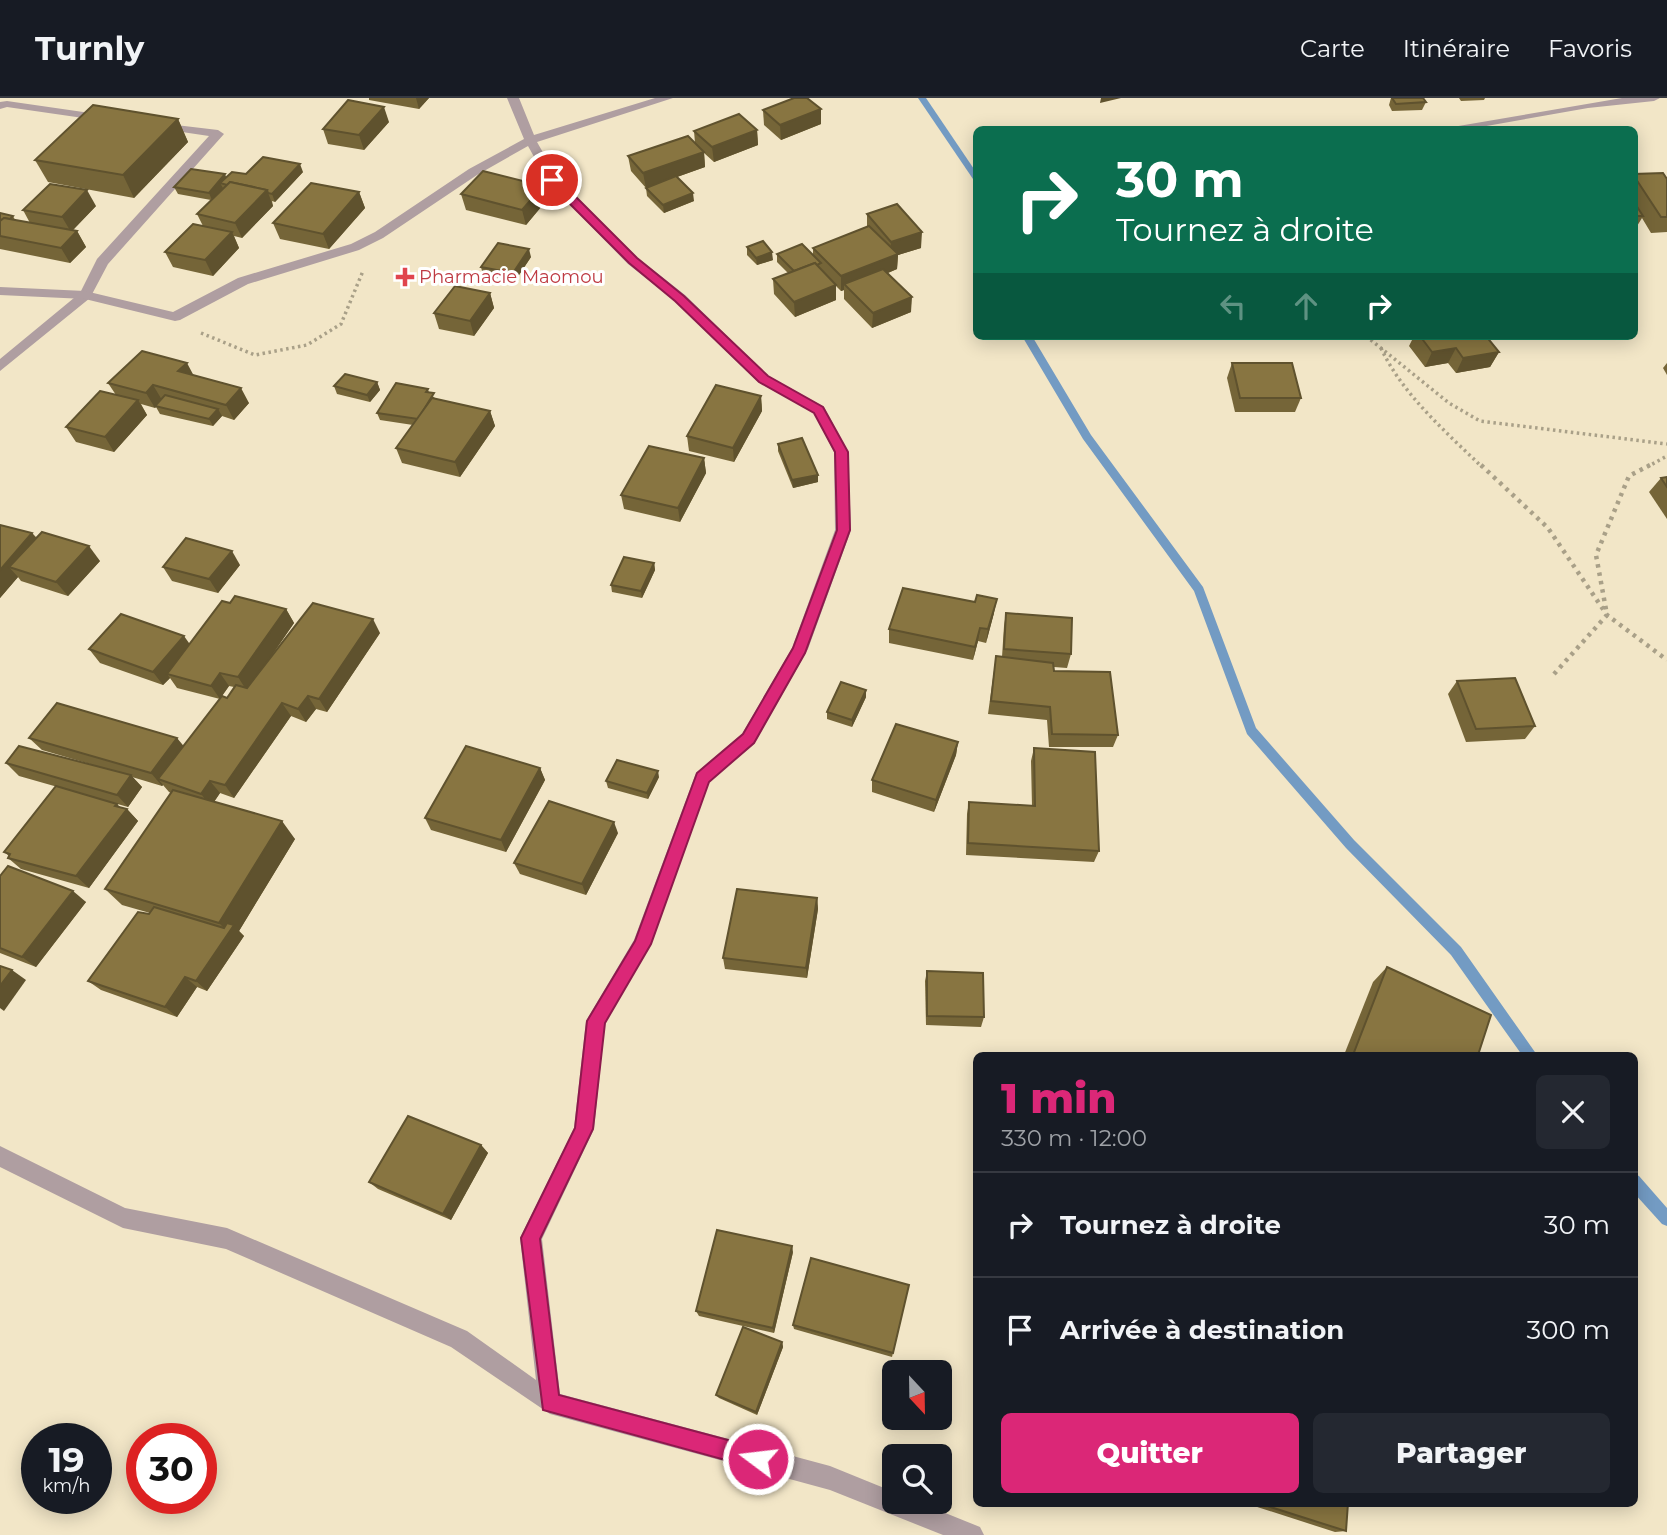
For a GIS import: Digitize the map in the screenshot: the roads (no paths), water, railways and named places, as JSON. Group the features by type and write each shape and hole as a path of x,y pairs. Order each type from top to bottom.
{"street":[{"path":"513,98 530,140 552,180 633,261 680,298 763,379 819,410 841,452 844,530 800,649 748,738 702,778 642,944 596,1021 584,1129 531,1238 550,1403"},
{"path":"0,291 85,295 175,317 243,281 355,247 379,235 473,173 530,140 667,98"},
{"path":"1466,126 1588,105 1654,98"},
{"path":"0,106 7,104 115,120"},
{"path":"0,366 85,295 103,262 218,134 141,123"},
{"path":"0,1156 123,1218 227,1240 459,1339 550,1403 830,1478 972,1535"}],"waterway":[{"path":"922,98 973,173"},
{"path":"1029,340 1087,437 1199,590 1251,731 1350,844 1456,951 1528,1052"},
{"path":"1638,1186 1667,1219"}],"place":[{"name":"Pharmacie Maomou","path":"405,277"}]}
